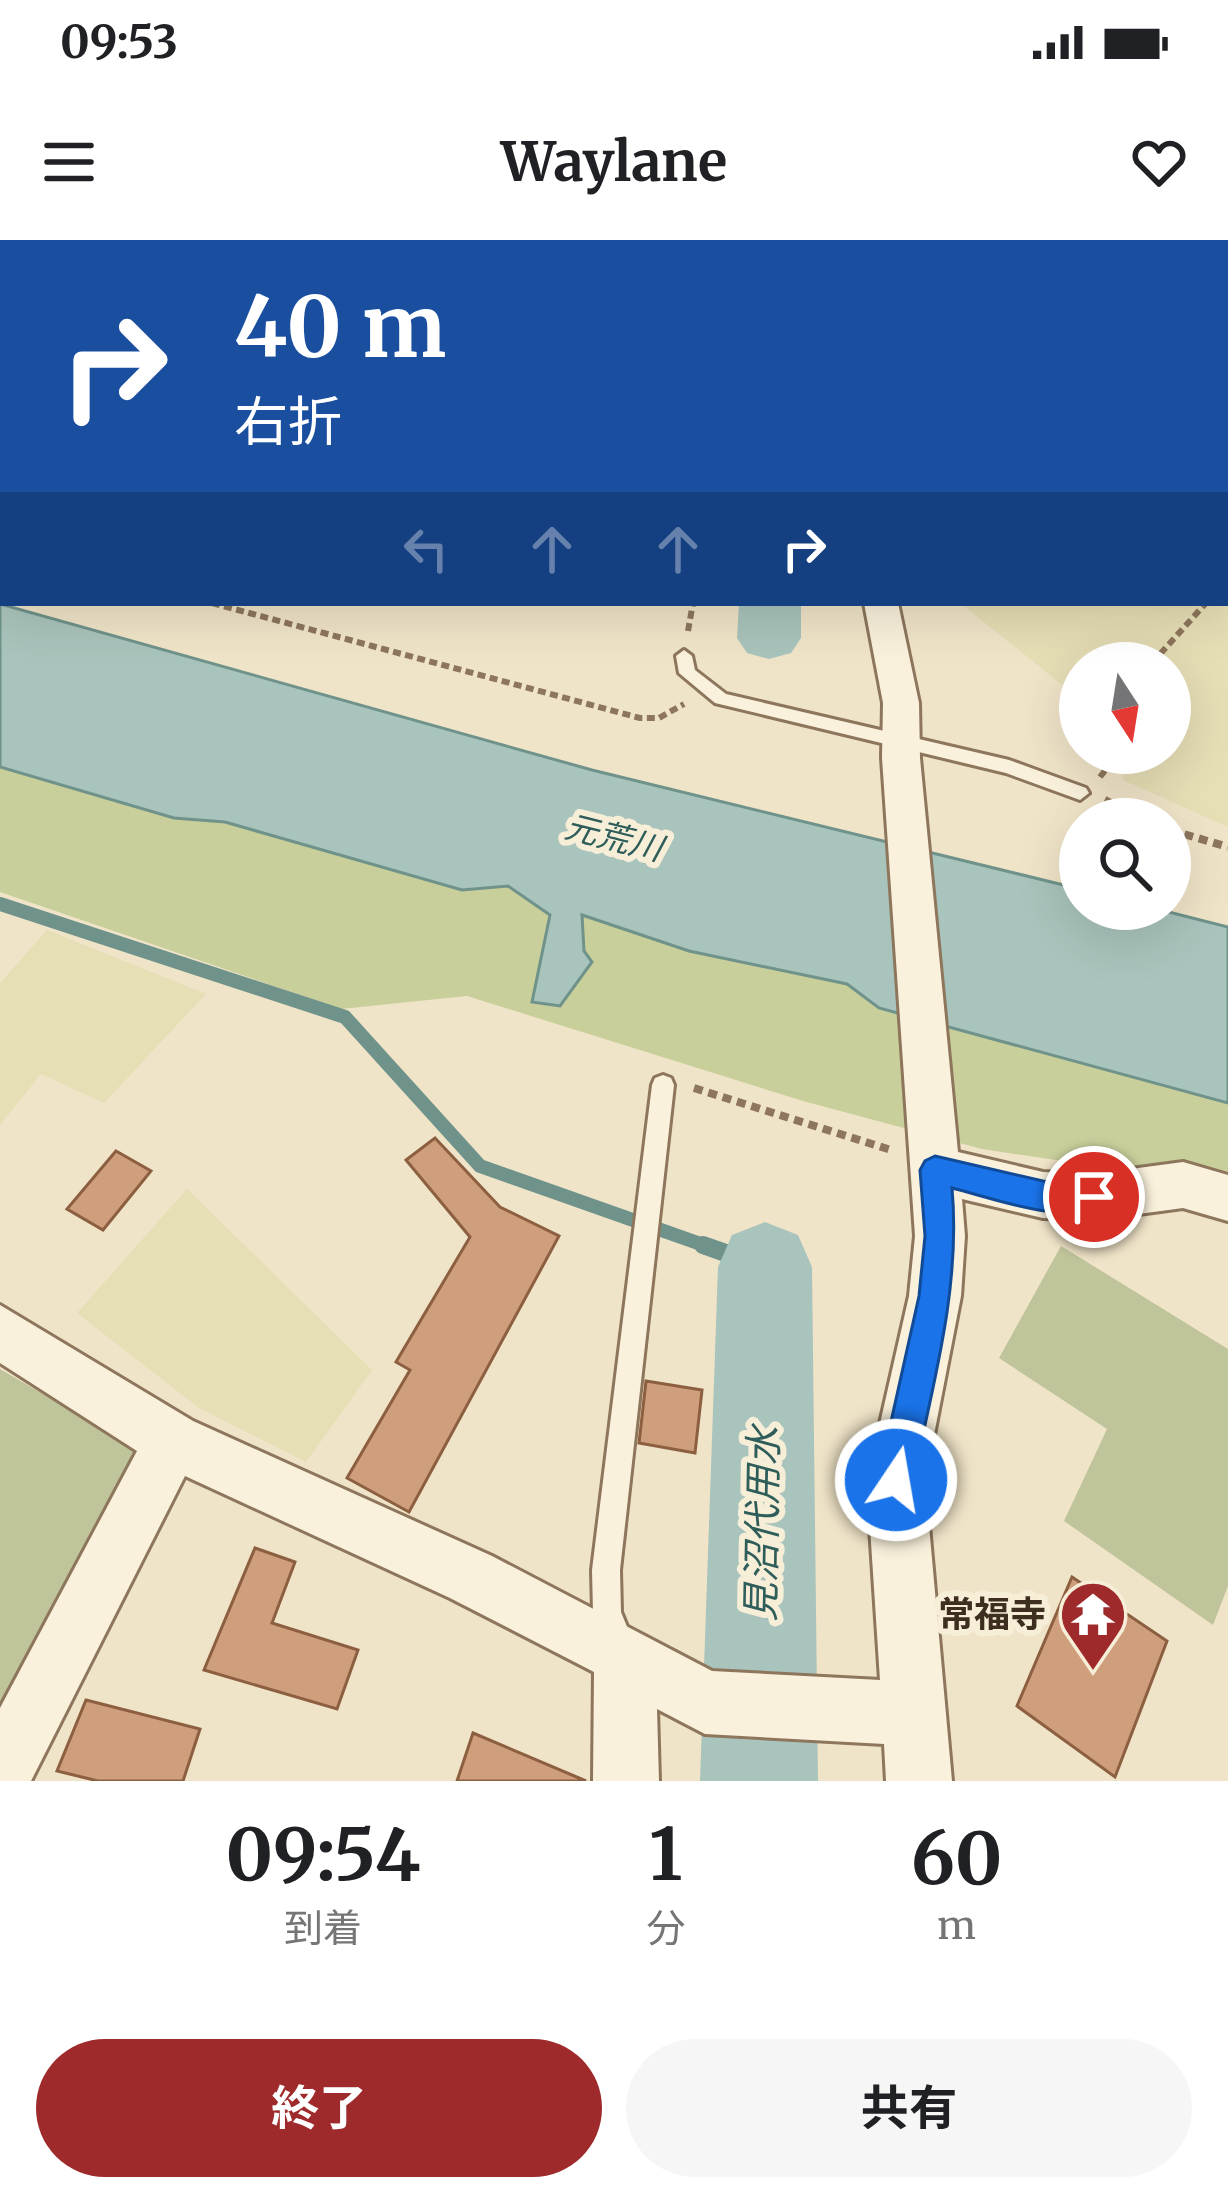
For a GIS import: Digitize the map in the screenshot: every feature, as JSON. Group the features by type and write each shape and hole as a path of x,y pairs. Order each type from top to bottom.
{"street":[{"path":"882,606 901,703 900,749 940,1236 934,1296 896,1480 919,1781"},
{"path":"934,1153 1043,1196 1094,1197 1183,1185 1228,1198"},
{"path":"0,1332 173,1441 471,1577 625,1655 705,1702 916,1714"},
{"path":"0,1774 173,1441"},
{"path":"625,1655 626,1781"}],"lane":[{"path":"684,656 687,673 721,699 900,749 1009,767 1080,793"},
{"path":"625,1655 607,1612 606,1570 663,1085"}],"path":[{"path":"223,606 640,718 659,718 702,688"},
{"path":"1171,642 1203,606"},
{"path":"1080,793 1100,798"},
{"path":"1191,836 1228,847"},
{"path":"663,1085 703,1088 897,1152 934,1153"}],"shaded area":[{"path":"964,606 1228,606 1228,827 1191,810 1191,798 1163,798 1123,780 1124,774 1191,774 1191,642 1059,642 1059,682"},
{"path":"47,930 206,994 104,1103 41,1074 0,1125 0,983"},
{"path":"187,1189 372,1370 306,1462 199,1408 77,1313"}],"green space":[{"path":"0,767 174,818 225,822 462,890 508,886 550,914 532,1002 584,951 581,915 689,951 847,984 879,1008 1228,1103 1228,1184 1171,1168 1109,1168 982,1149 803,1101 467,996 341,1009 0,892"},
{"path":"1061,1246 1228,1349 1228,1586 1213,1625 1064,1521 1107,1429 999,1358"},
{"path":"0,1369 136,1448 134,1481 0,1731"}],"water":[{"name":"元荒川","path":"0,606 592,770 1059,884 1059,930 1191,930 1191,918 1228,927 1228,1103 879,1008 847,984 689,951 582,915 584,951 592,962 560,1006 532,1002 550,915 508,886 462,890 225,822 174,818 0,767"}],"building":[{"path":"435,1138 500,1207 559,1236 409,1512 347,1478 410,1370 396,1362 470,1237 406,1160"},
{"path":"116,1151 151,1171 103,1230 67,1209"},
{"path":"646,1381 702,1390 695,1453 639,1443"},
{"path":"255,1548 295,1562 272,1623 358,1650 337,1709 204,1670"},
{"name":"常福寺","path":"1072,1577 1167,1641 1115,1777 1017,1706"},
{"path":"86,1700 200,1729 183,1781 98,1781 57,1771"},
{"path":"473,1733 586,1781 457,1781"}],"waterway":[{"name":"見沼代用水","path":"769,638 770,606"},
{"name":"見沼代用水","path":"769,638 770,606"},
{"path":"0,904 345,1017 480,1166 712,1248"},
{"path":"703,1245 765,1267"},
{"name":"見沼代用水","path":"759,1781 765,1267"}],"place":[{"name":"常福寺","path":"1093,1673"}],"route":[{"path":"896,1480 934,1296 940,1236 935,1170 1043,1196 1094,1197"}]}
